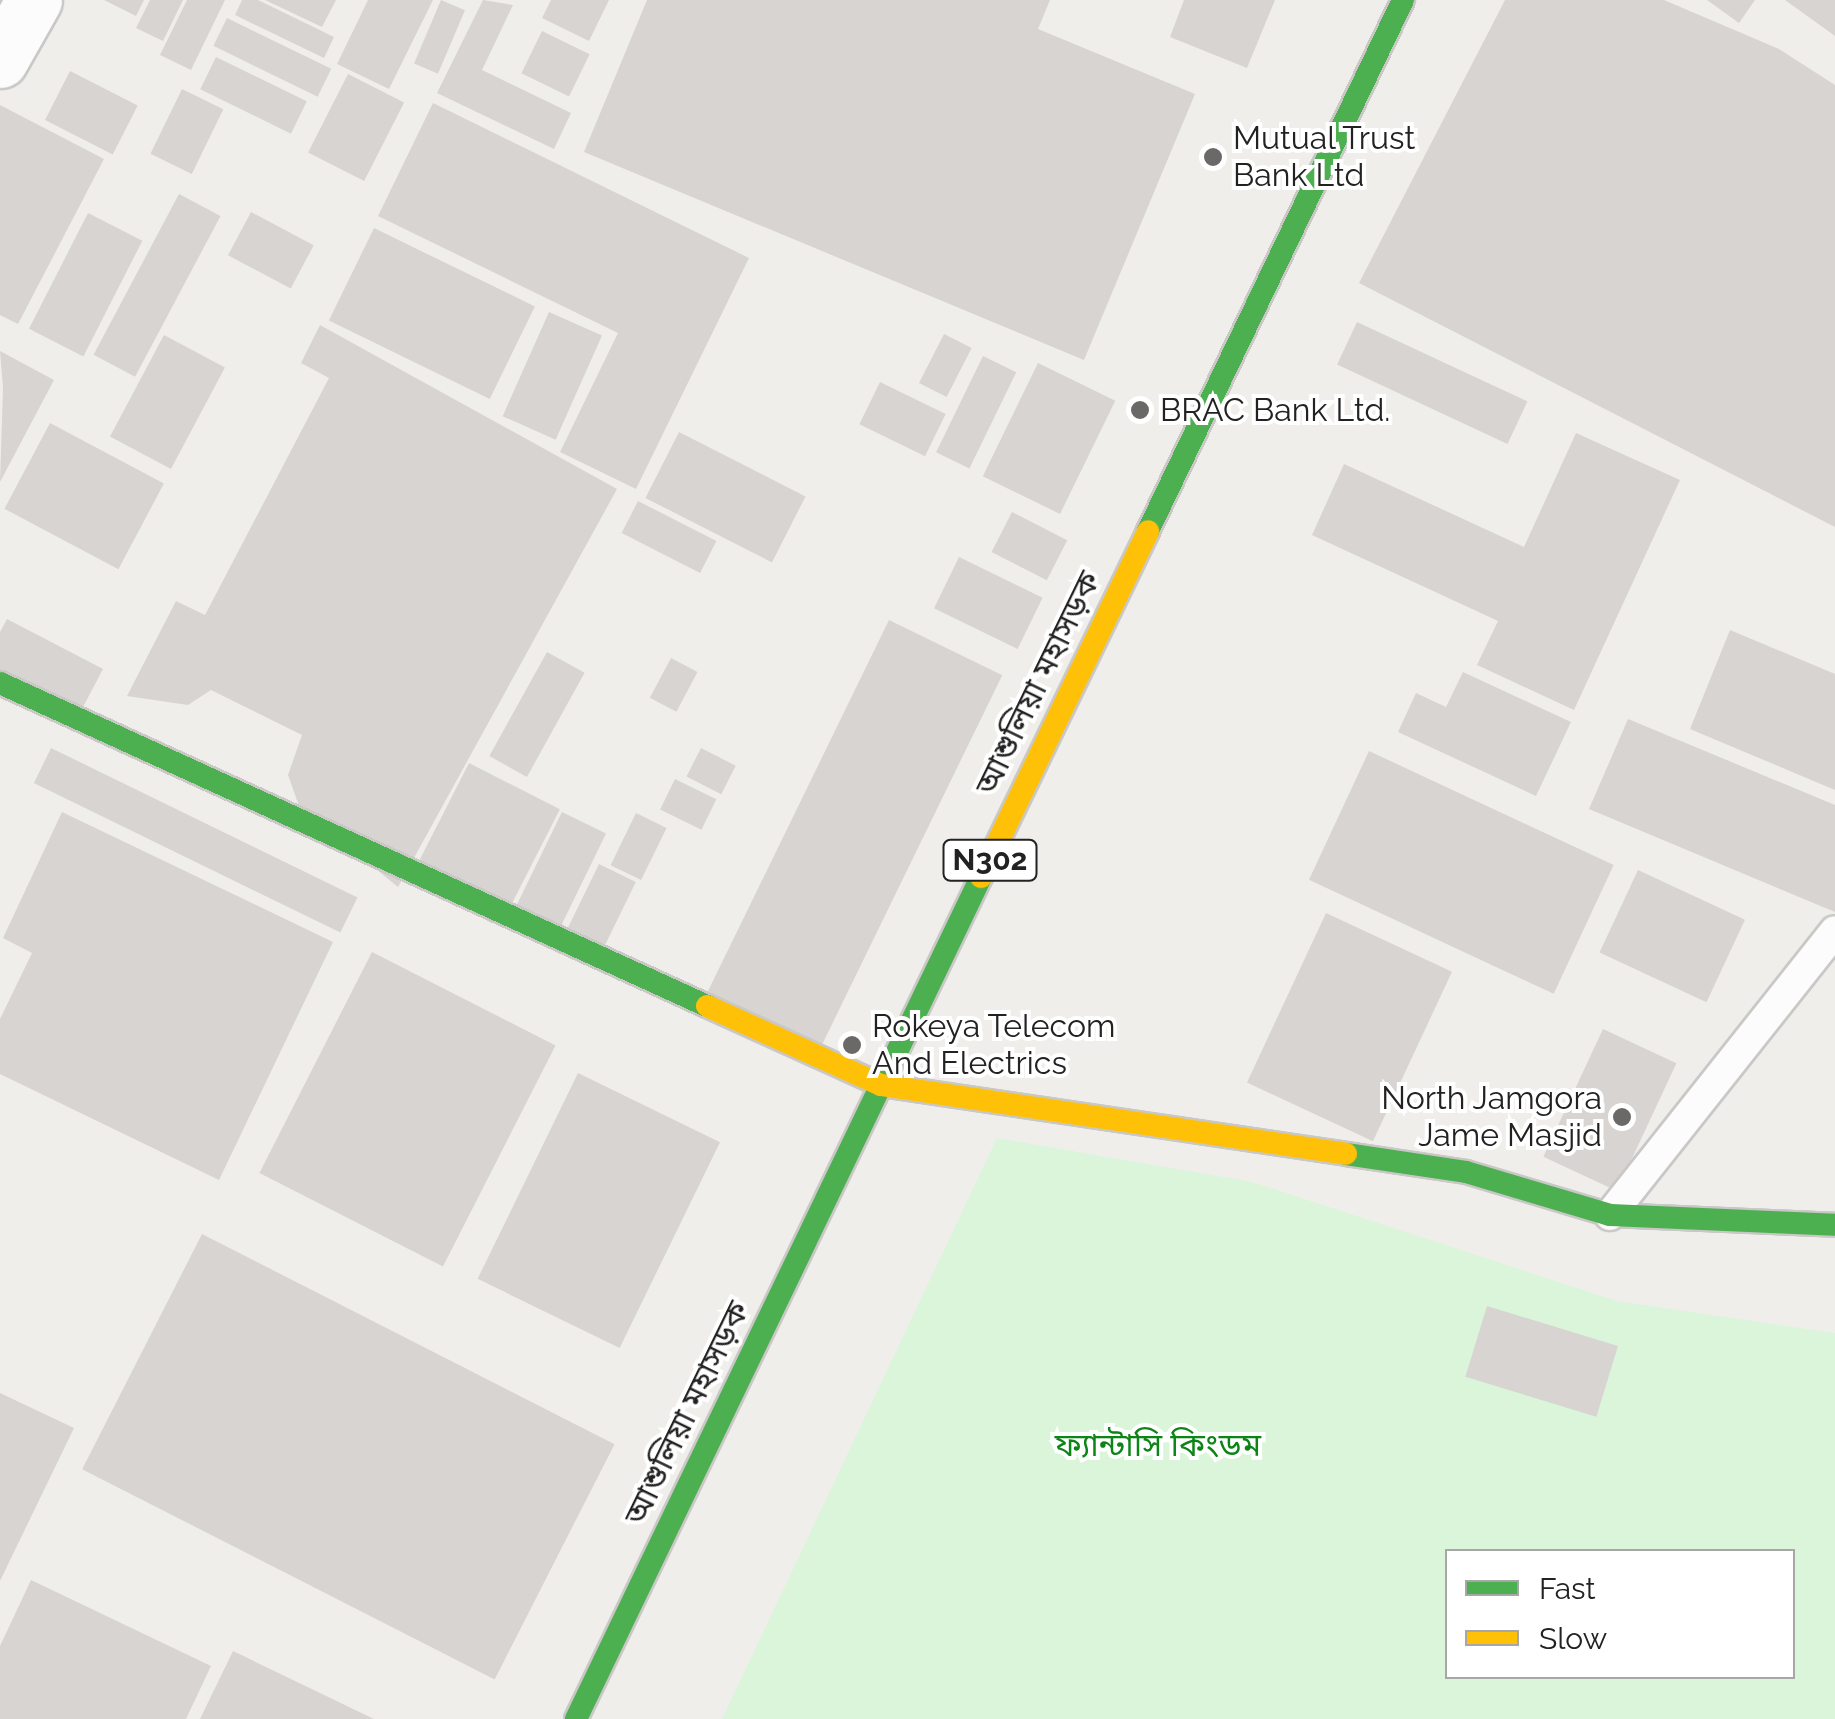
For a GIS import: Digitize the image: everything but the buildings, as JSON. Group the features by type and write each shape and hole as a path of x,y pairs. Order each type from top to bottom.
{"main road":[{"name":"আশুলিয়া মহাসড়ক","path":"576,1719 1403,0"},
{"path":"0,683 881,1086 1466,1172 1610,1214 1816,1221 1835,1225"}],"street":[{"path":"0,60 34,0"}],"lane":[{"path":"1610,1214 1835,931"}],"green space":[{"name":"ফ্যান্টাসি কিংডম","path":"997,1138 1252,1182 1617,1301 1835,1333 1835,1719 722,1719"}],"traffic: fast":[{"path":"1148,531 1403,0"},
{"path":"0,683 707,1006"},
{"path":"576,1719 981,877"},
{"path":"1346,1154 1466,1172 1610,1215 1835,1225"}],"traffic: slow":[{"path":"981,877 1148,531"},
{"path":"707,1006 881,1085 1346,1154"}],"place":[{"name":"Mutual Trust Bank Ltd","path":"1213,157"},
{"name":"BRAC Bank Ltd.","path":"1140,410"},
{"name":"Rokeya Telecom And Electrics","path":"852,1045"},
{"name":"North Jamgora Jame Masjid","path":"1622,1117"}]}
